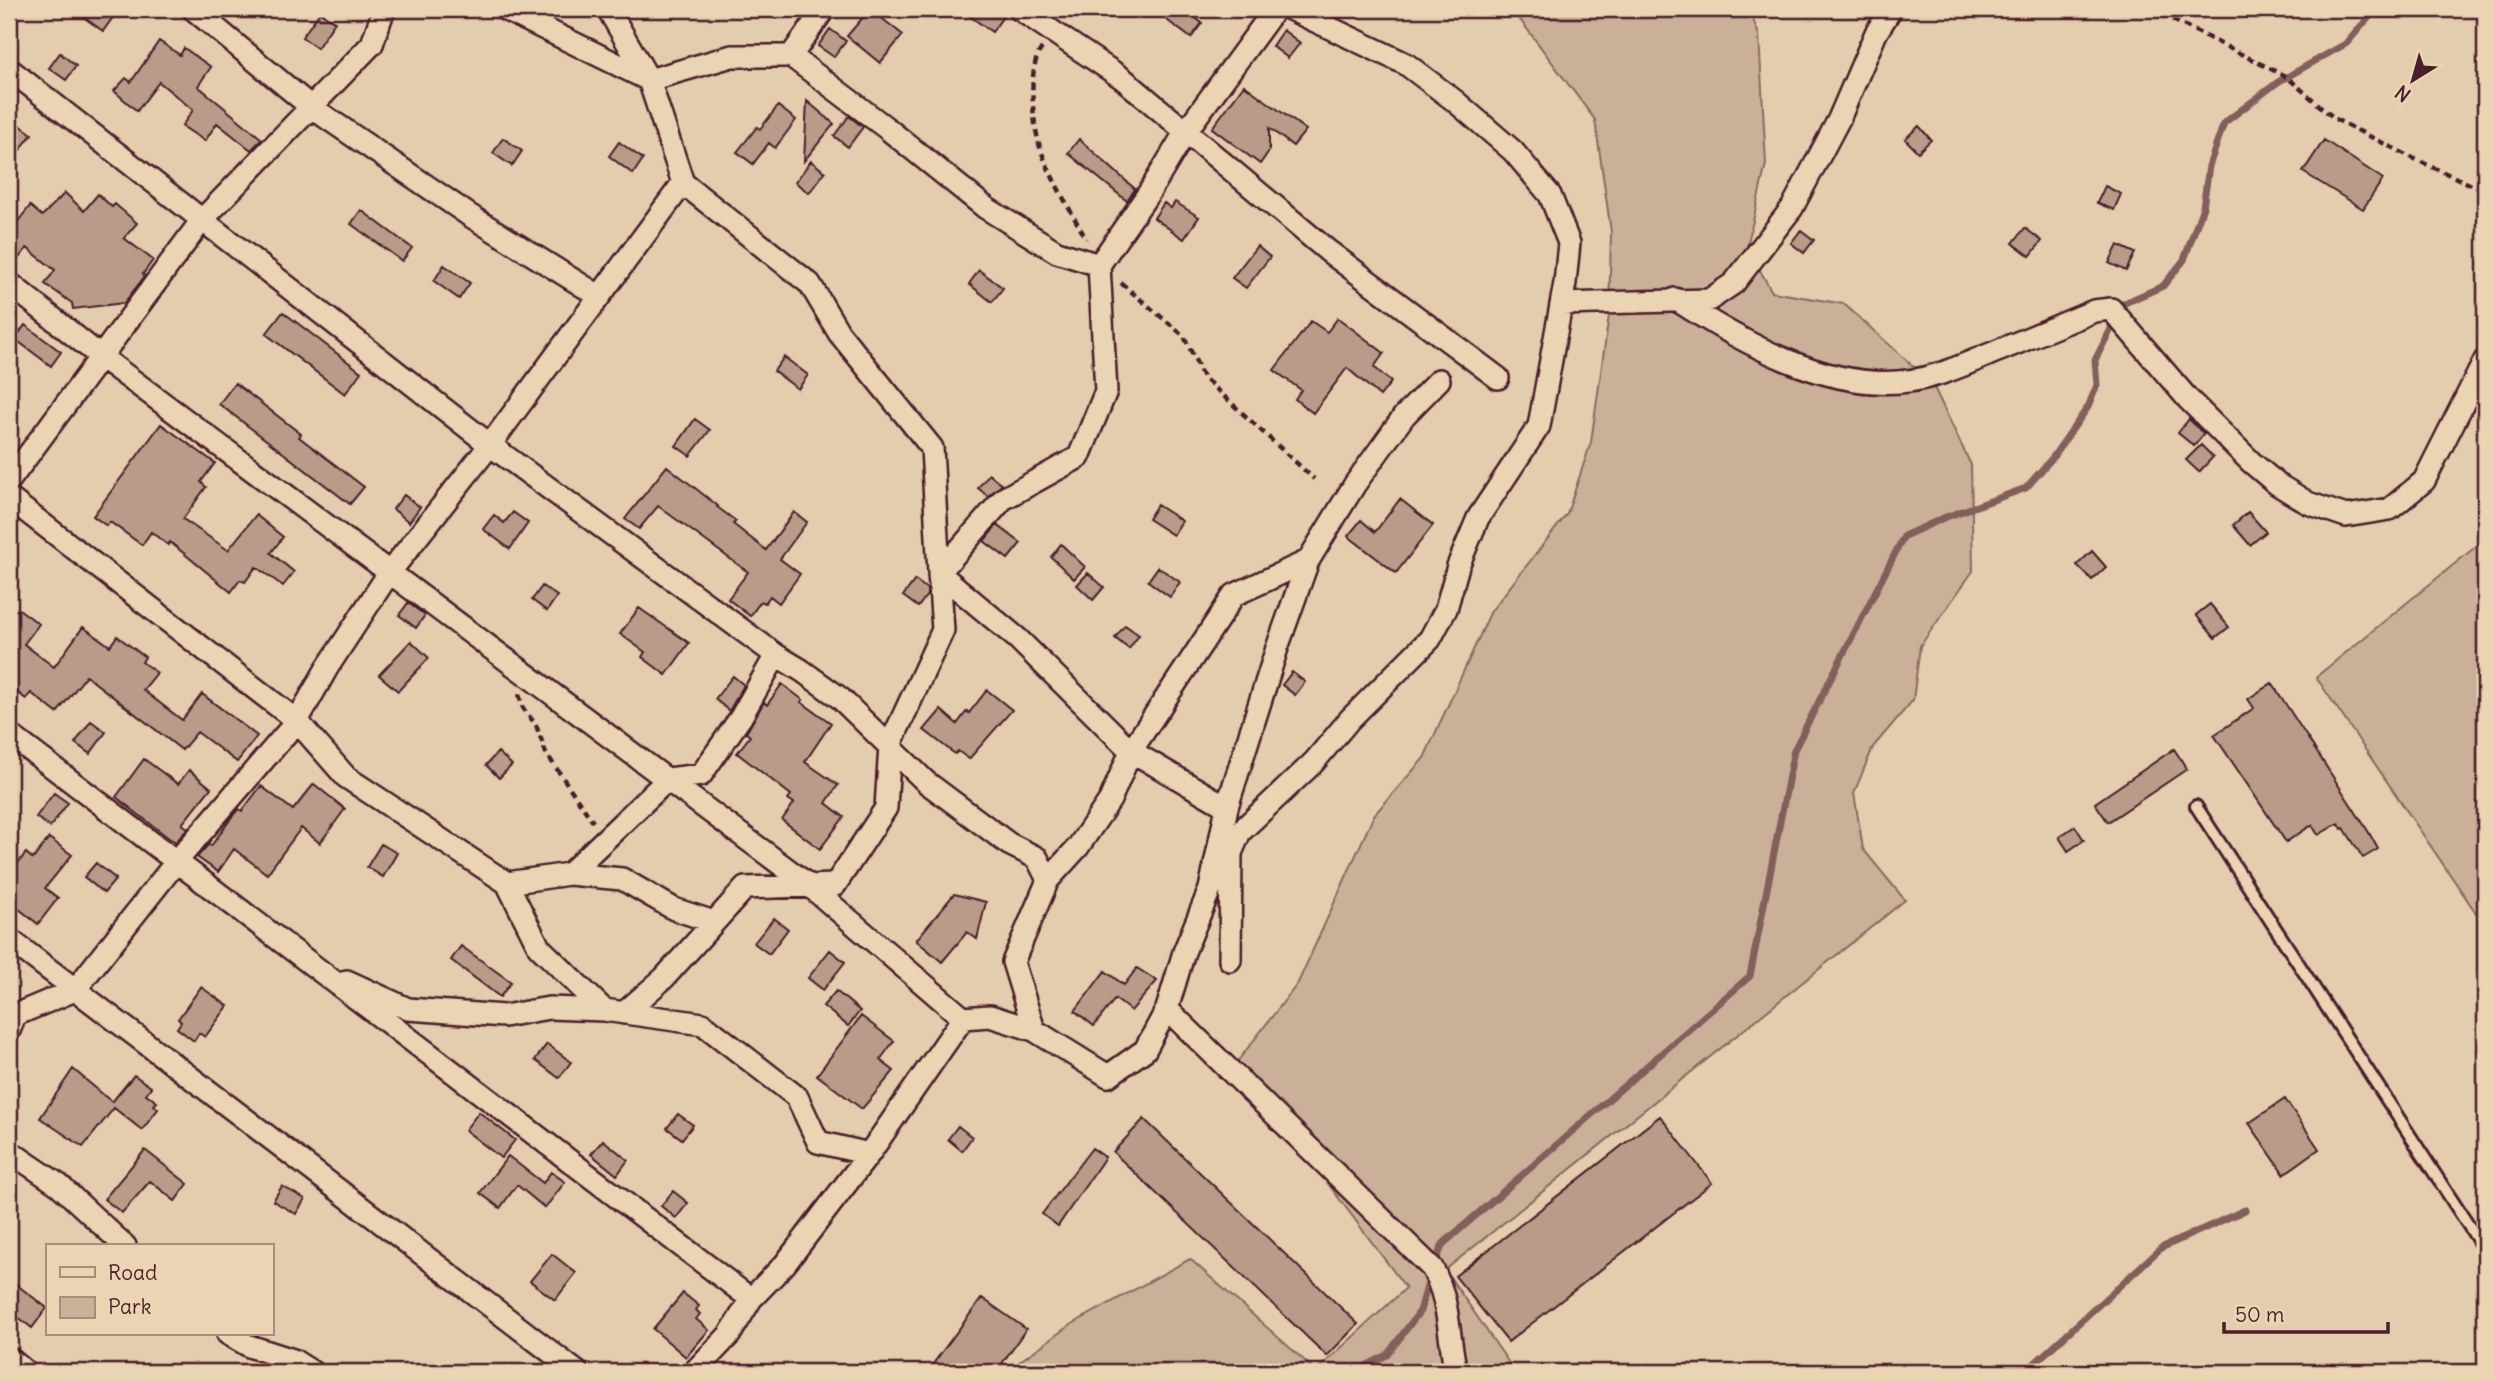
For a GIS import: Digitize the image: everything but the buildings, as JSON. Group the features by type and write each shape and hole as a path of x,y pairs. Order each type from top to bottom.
{"street":[{"path":"193,9 311,107 469,215 599,296"},
{"path":"9,481 202,220 372,44 384,9"},
{"path":"504,9 649,80 732,56 791,56 890,130 986,208 1057,252 1099,265"},
{"path":"608,9 649,80 683,183 810,284 839,332 932,448 943,630 890,745 886,808 835,885 745,888 664,978 614,1012"},
{"path":"791,56 824,9"},
{"path":"939,573 1003,499 1079,457 1106,391 1099,265 1150,191 1186,131 1275,9"},
{"path":"1230,960 1231,853 1240,832 1314,762 1350,719 1430,639 1446,609 1458,566 1478,517 1539,426 1569,243 1550,195 1513,151 1455,100 1406,65 1290,9"},
{"path":"1561,304 1709,300 1734,283 1792,208 1839,119 1876,33 1891,9"},
{"path":"1028,11 1054,34 1122,78 1328,251 1498,378"},
{"path":"9,69 490,445 776,655 840,698 926,782 1009,844 1037,858 1048,880"},
{"path":"11,1014 75,990 176,862 296,721 389,573 490,445 683,183"},
{"path":"9,283 101,357 811,887 963,1018 990,1016 1034,1031 1108,1076 1145,1050 1167,1009 1184,952 1210,888 1227,807 1277,648 1308,561 1355,484 1395,428 1439,380"},
{"path":"1675,299 1728,334 1776,357 1827,373 1875,382 1909,381 1949,371 2094,312 2111,309 2188,399 2251,462 2277,484 2308,503 2346,516 2390,509 2424,481 2485,360"},
{"path":"9,498 296,721 346,777 507,883 539,947 614,1012"},
{"path":"1034,1031 1013,962 1048,880 1078,847 1110,800 1131,751 1234,595 1308,561"},
{"path":"939,573 1018,639 1131,751 1227,807"},
{"path":"569,874 668,779 701,775 741,717 776,655"},
{"path":"9,734 751,1299"},
{"path":"111,808 176,862 325,972 408,1009 503,1016 548,1009 614,1012 703,1024 797,1097 818,1142 869,1154"},
{"path":"507,883 569,874 622,879 674,909 714,922"},
{"path":"9,939 577,1372"},
{"path":"1167,1009 1433,1268 1439,1279 1449,1319 1456,1372"},
{"path":"694,1372 730,1335 751,1299 785,1264 869,1154 963,1018"},
{"path":"9,1151 59,1185 123,1244"},
{"path":"232,1336 249,1346 293,1360 312,1372"},
{"path":"9,1358 26,1372"}],"lane":[{"path":"2196,806 2485,1251"}],"path":[{"path":"2151,9 2287,77 2335,119 2485,191"},
{"path":"1054,34 1037,55 1031,92 1041,151 1099,265 1184,336 1203,377 1314,480"},
{"path":"510,663 523,708 536,725 546,753 606,840"}],"green space":[{"path":"1509,9 1749,9 1759,35 1766,164 1747,247 1772,292 1844,304 1932,383 1971,465 1973,571 1920,646 1913,700 1873,747 1854,793 1863,849 1905,900 1445,1270 1509,1363 1498,1372 1005,1372 1070,1325 1190,1259 1316,1371 1406,1288 1237,1062 1298,983 1374,815 1424,758 1491,611 1567,514 1591,442 1609,315 1611,232 1595,120 1521,21"},
{"path":"2485,539 2485,926 2316,677"}],"waterway":[{"path":"1434,1265 1443,1244 1750,976 1794,750 1904,536 1946,517 2026,488 2053,457 2088,407 2097,385 2095,360 2111,329 2111,309 2163,286 2184,260 2203,207 2209,166 2224,123 2278,82 2347,43 2376,9"},
{"path":"2025,1372 2161,1248 2245,1210"},
{"path":"1354,1372 1387,1355 1420,1311 1430,1276"}]}
